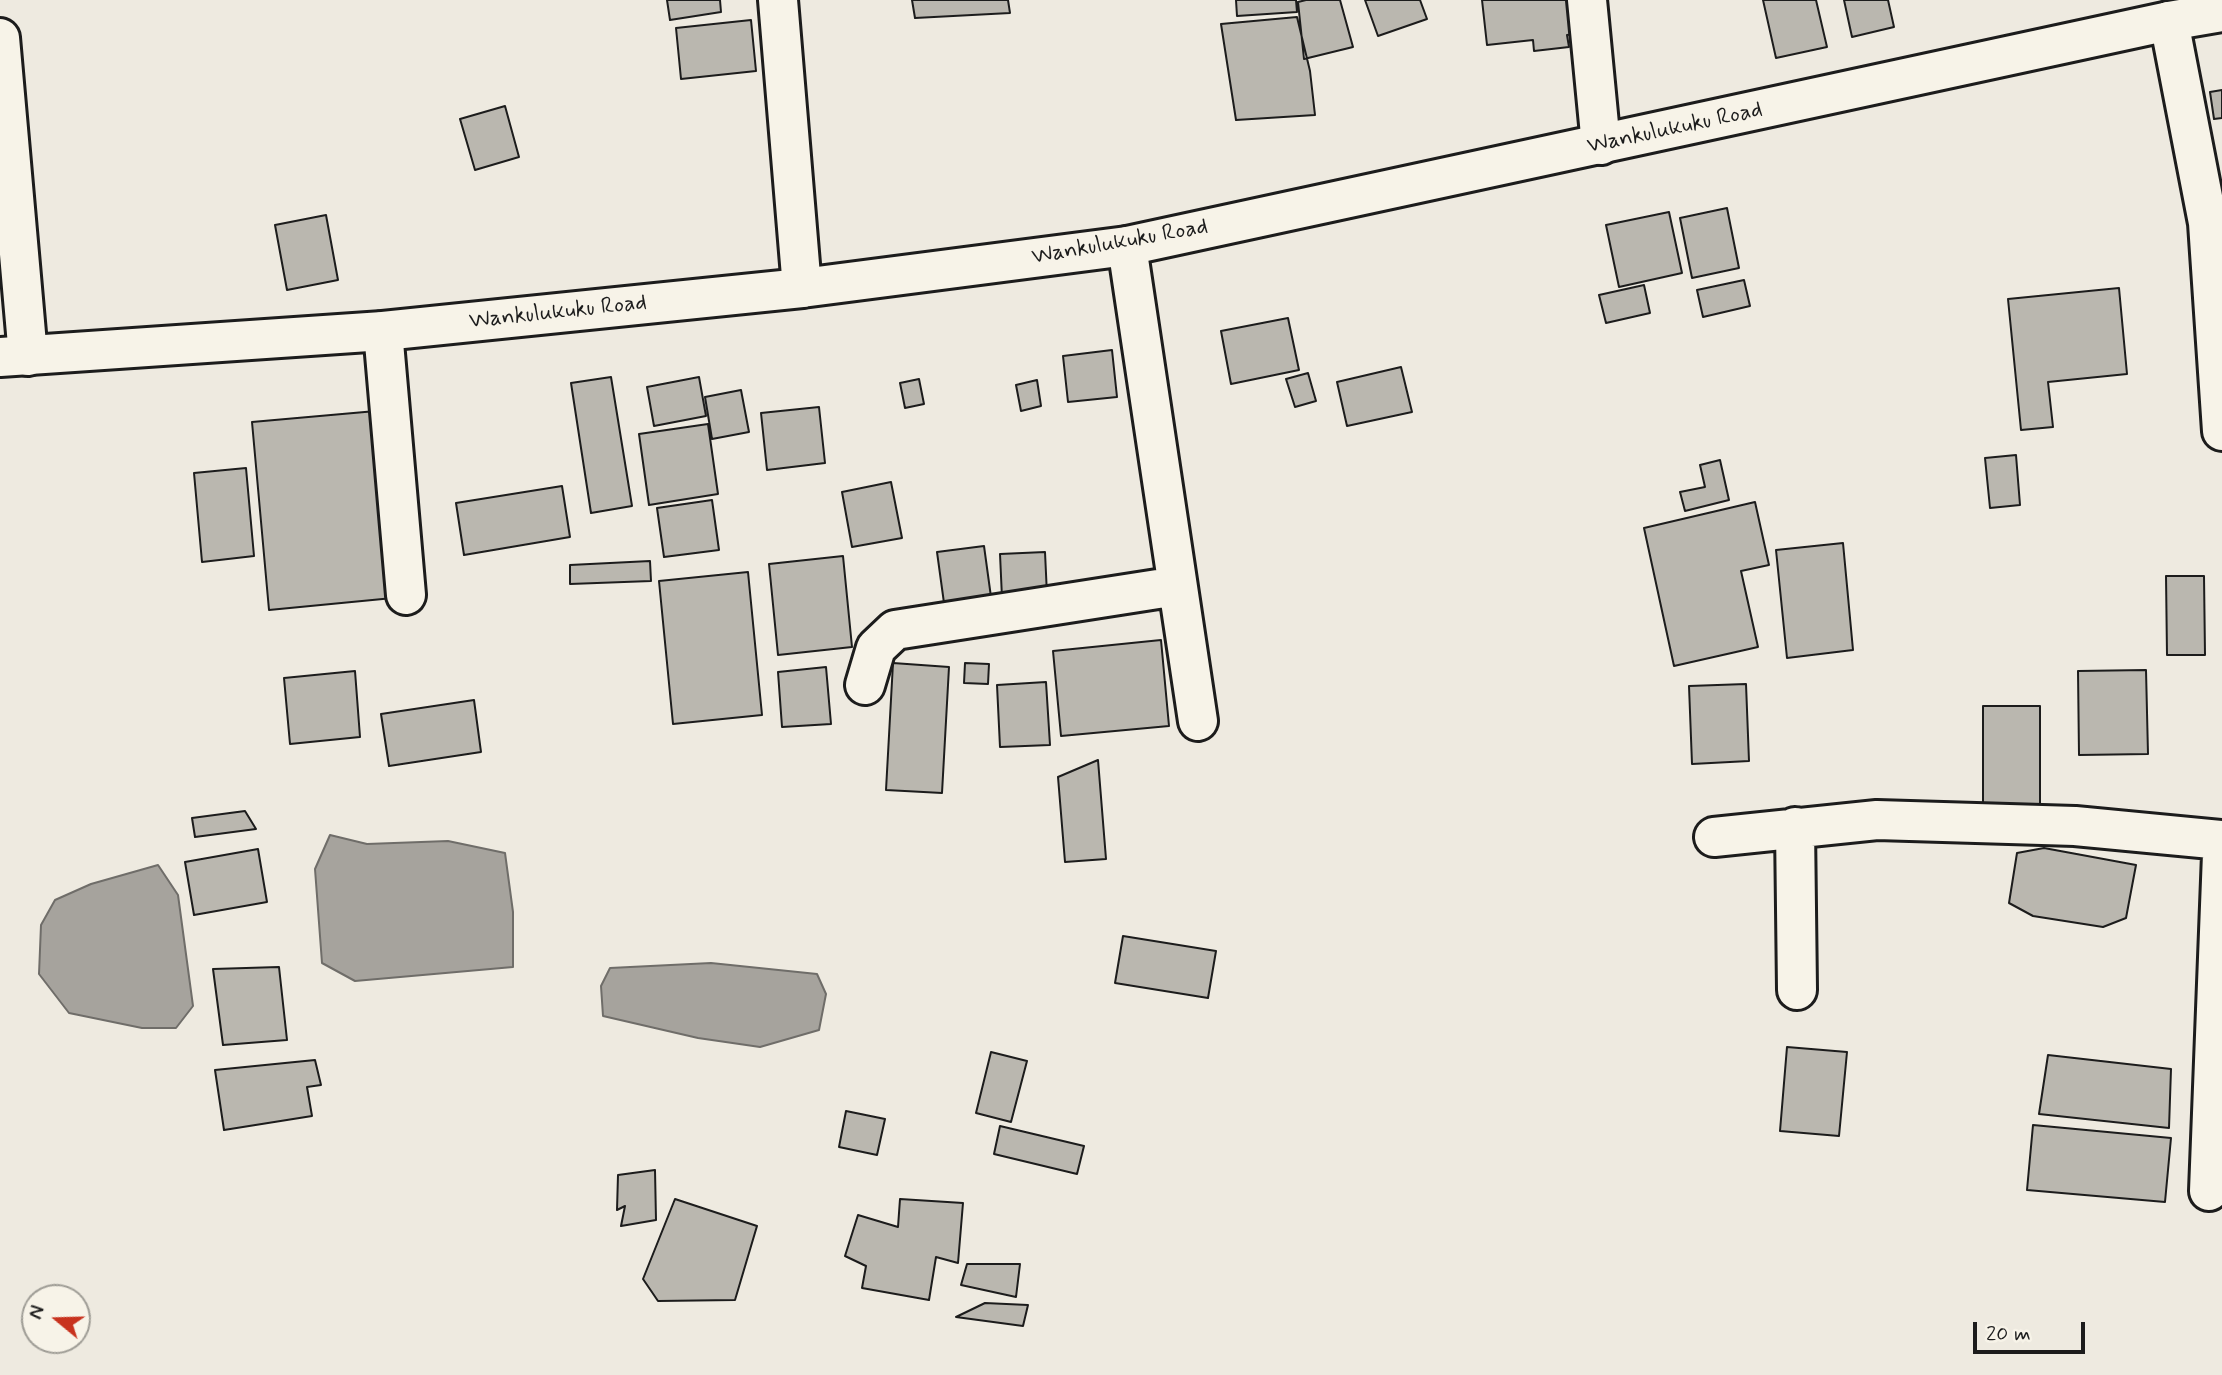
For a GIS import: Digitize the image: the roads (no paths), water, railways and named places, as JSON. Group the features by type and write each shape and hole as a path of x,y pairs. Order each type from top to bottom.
{"street":[{"path":"778,0 802,288"},
{"path":"1587,0 1601,145"},
{"name":"Wankulukuku Road","path":"14,357 383,331 802,288 1127,246 2169,21 2222,12"},
{"path":"2169,21 2208,223 2222,431"},
{"path":"0,38 14,357"},
{"path":"1127,246 1198,721"},
{"path":"383,331 406,595"},
{"path":"865,685 877,649 895,630 1177,586"},
{"path":"1714,837 1795,827 1890,820 2075,826 2222,840"},
{"path":"1795,827 1797,990"},
{"path":"2209,1191 2222,854"}]}
